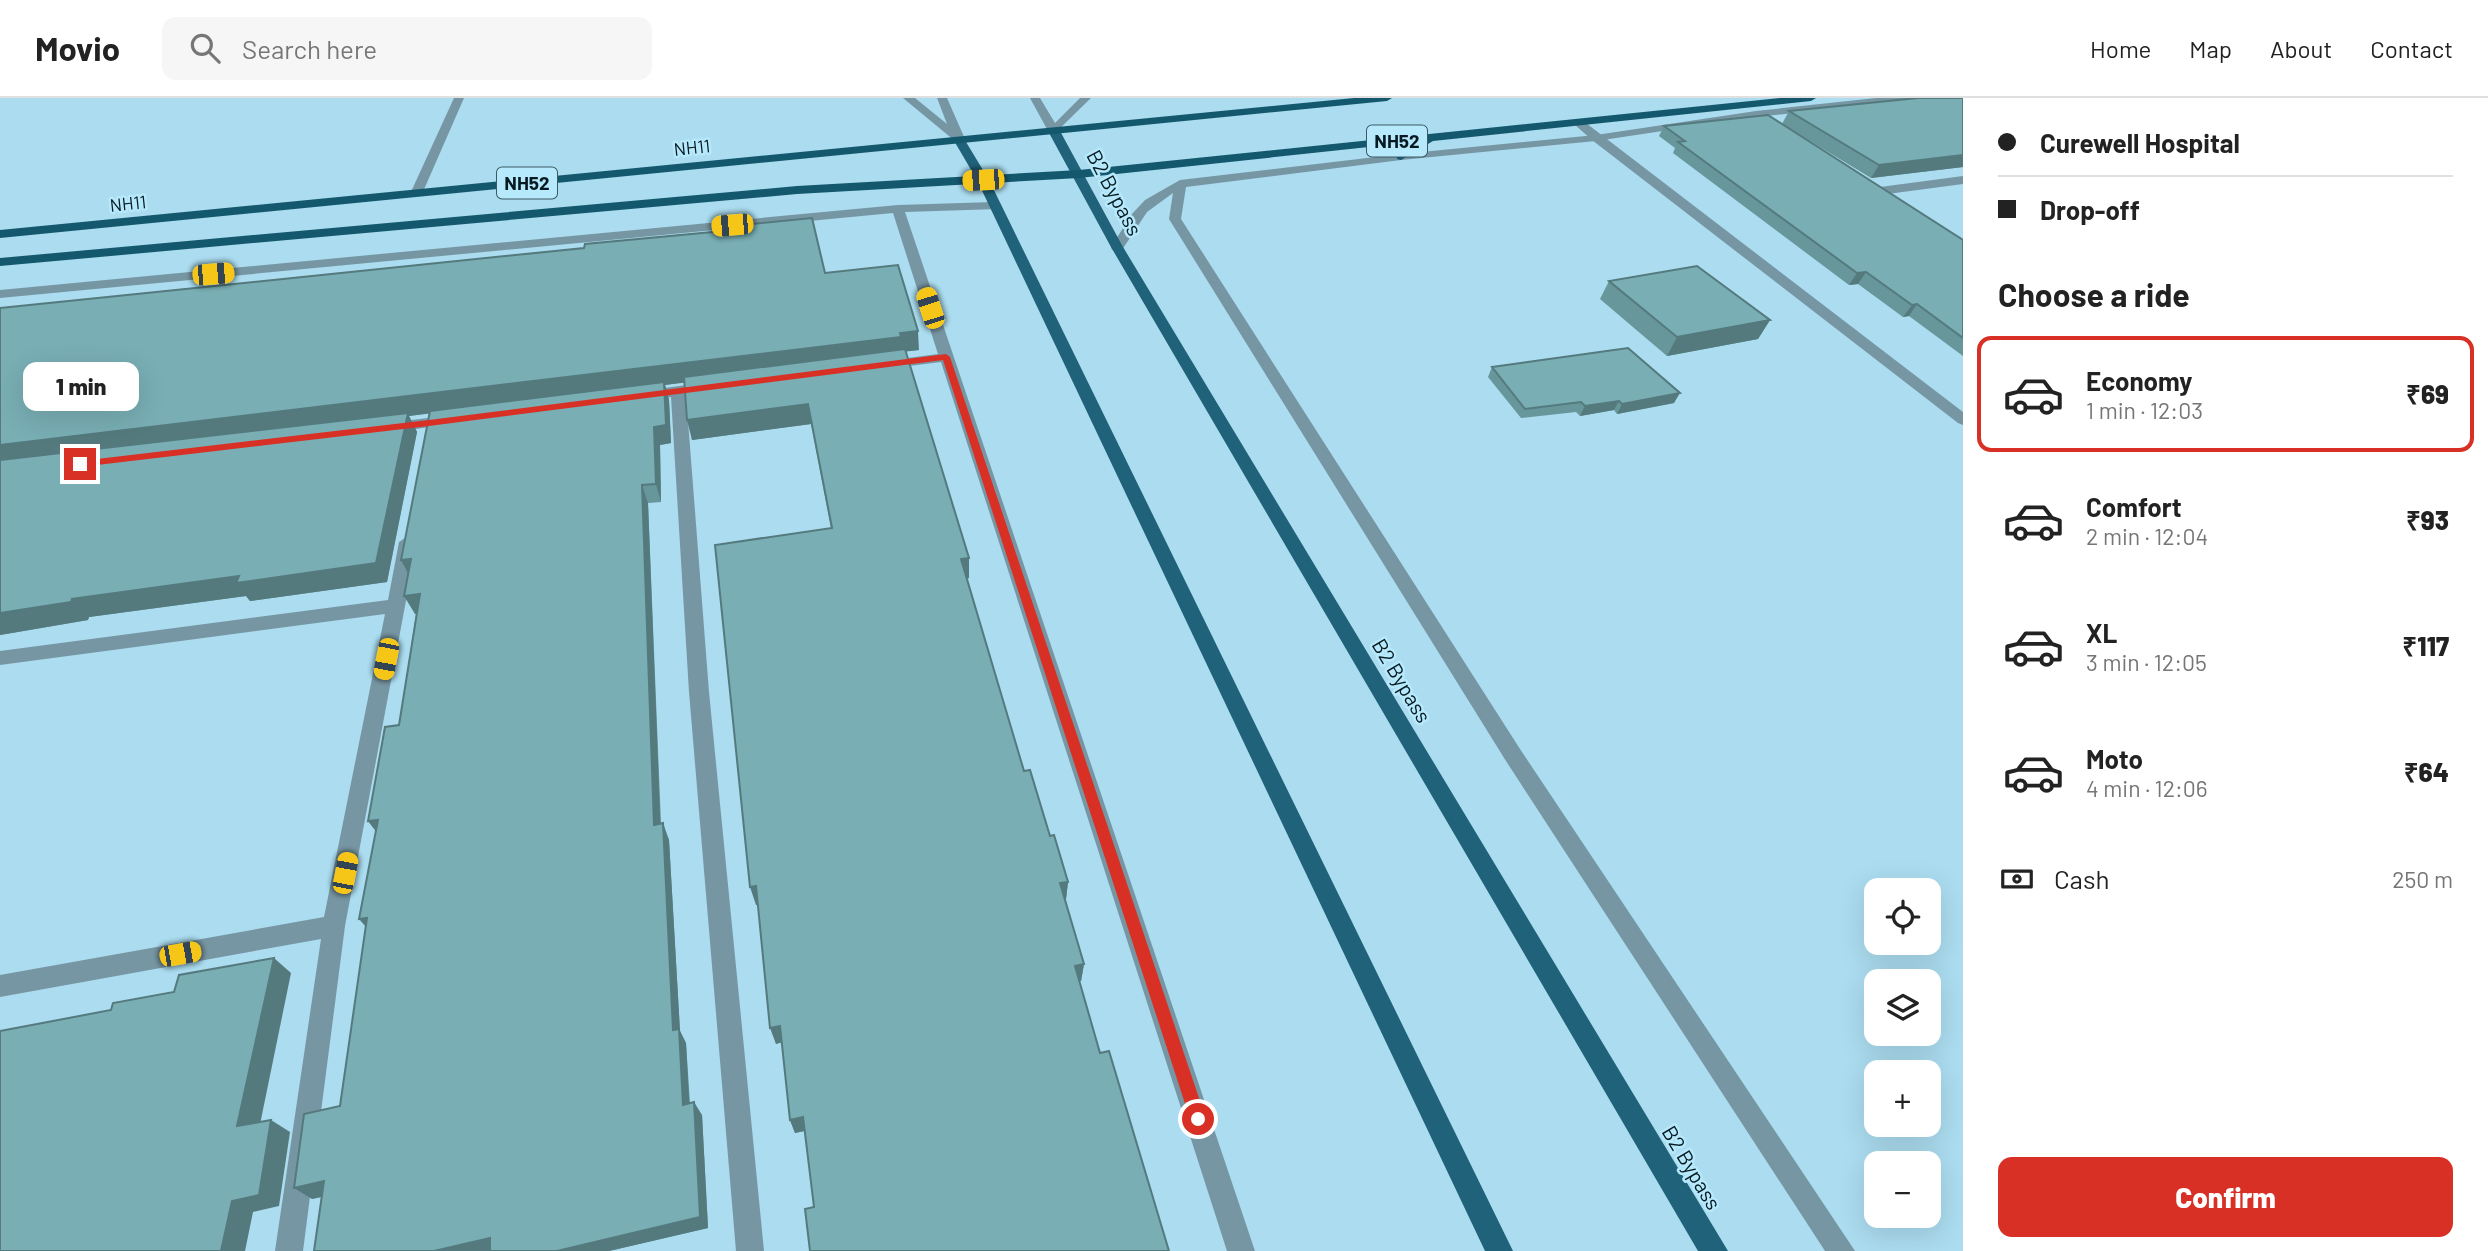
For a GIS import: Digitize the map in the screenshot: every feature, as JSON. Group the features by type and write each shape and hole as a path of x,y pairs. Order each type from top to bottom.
{"highway":[{"name":"NH11","path":"0,234 1387,98"},
{"name":"NH52","path":"0,262 797,190 1079,173 1811,98"},
{"path":"1401,157 1432,137"}],"main road":[{"name":"B2 Bypass","path":"1054,131 1117,247 1714,1251"},
{"path":"959,139 983,180 1499,1251"}],"street":[{"path":"416,194 459,98"},
{"path":"908,98 959,139"},
{"path":"942,98 959,139"},
{"path":"1035,98 1054,131 1086,98"},
{"path":"1117,247 1142,206 1156,195 1180,184 1401,157 1596,138 1756,114 1906,98"},
{"path":"1756,114 1779,128"},
{"path":"1578,122 1963,421"},
{"path":"1901,205 1875,187 1963,180"},
{"path":"1180,184 1175,219 1514,755 1841,1251"},
{"path":"0,295 898,209 994,206"},
{"path":"898,209 1241,1251"},
{"path":"866,367 946,357"},
{"path":"623,398 732,384"},
{"path":"678,391 699,692 750,1251"},
{"path":"373,430 470,418"},
{"path":"424,450 429,423"},
{"path":"289,1251 334,926 413,515"},
{"path":"0,658 396,606"},
{"path":"0,986 334,926"}],"building":[{"path":"1918,98 1963,98 1963,155 1879,165 1789,111"},
{"path":"1768,115 1963,240 1963,338 1917,304 1912,305 1866,272 1857,273 1678,142 1685,141 1664,126"},
{"path":"812,218 825,273 898,265 918,331 900,333 901,337 0,445 0,308 584,248 585,244 744,229 743,225"},
{"path":"1697,266 1770,320 1677,337 1609,281"},
{"path":"1628,348 1680,393 1622,404 1619,401 1585,406 1581,402 1525,409 1492,367"},
{"path":"905,349 969,558 961,559 1024,771 1030,770 1050,836 1054,835 1068,882 1060,883 1084,964 1075,966 1100,1053 1109,1051 1169,1251 810,1251 805,1209 814,1207 803,1117 790,1120 780,1026 770,1028 756,886 750,887 715,545 832,528 808,404 687,420 684,377"},
{"path":"664,382 666,425 654,427 656,484 642,485 654,825 663,823 673,1030 679,1029 683,1105 694,1102 700,1217 557,1251 490,1251 490,1238 434,1251 314,1251 324,1181 294,1188 304,1114 340,1106 367,918 359,919 378,820 368,821 385,727 399,725 420,594 404,596 411,559 401,560 430,411"},
{"path":"408,413 376,563 236,583 239,576 72,599 71,602 0,613 0,460"},
{"path":"274,958 237,1126 271,1120 259,1195 232,1201 221,1251 0,1251 0,1031 111,1010 113,1003 174,992 179,975"}],"route":[{"path":"80,464 429,423 946,357 1198,1119"}]}
